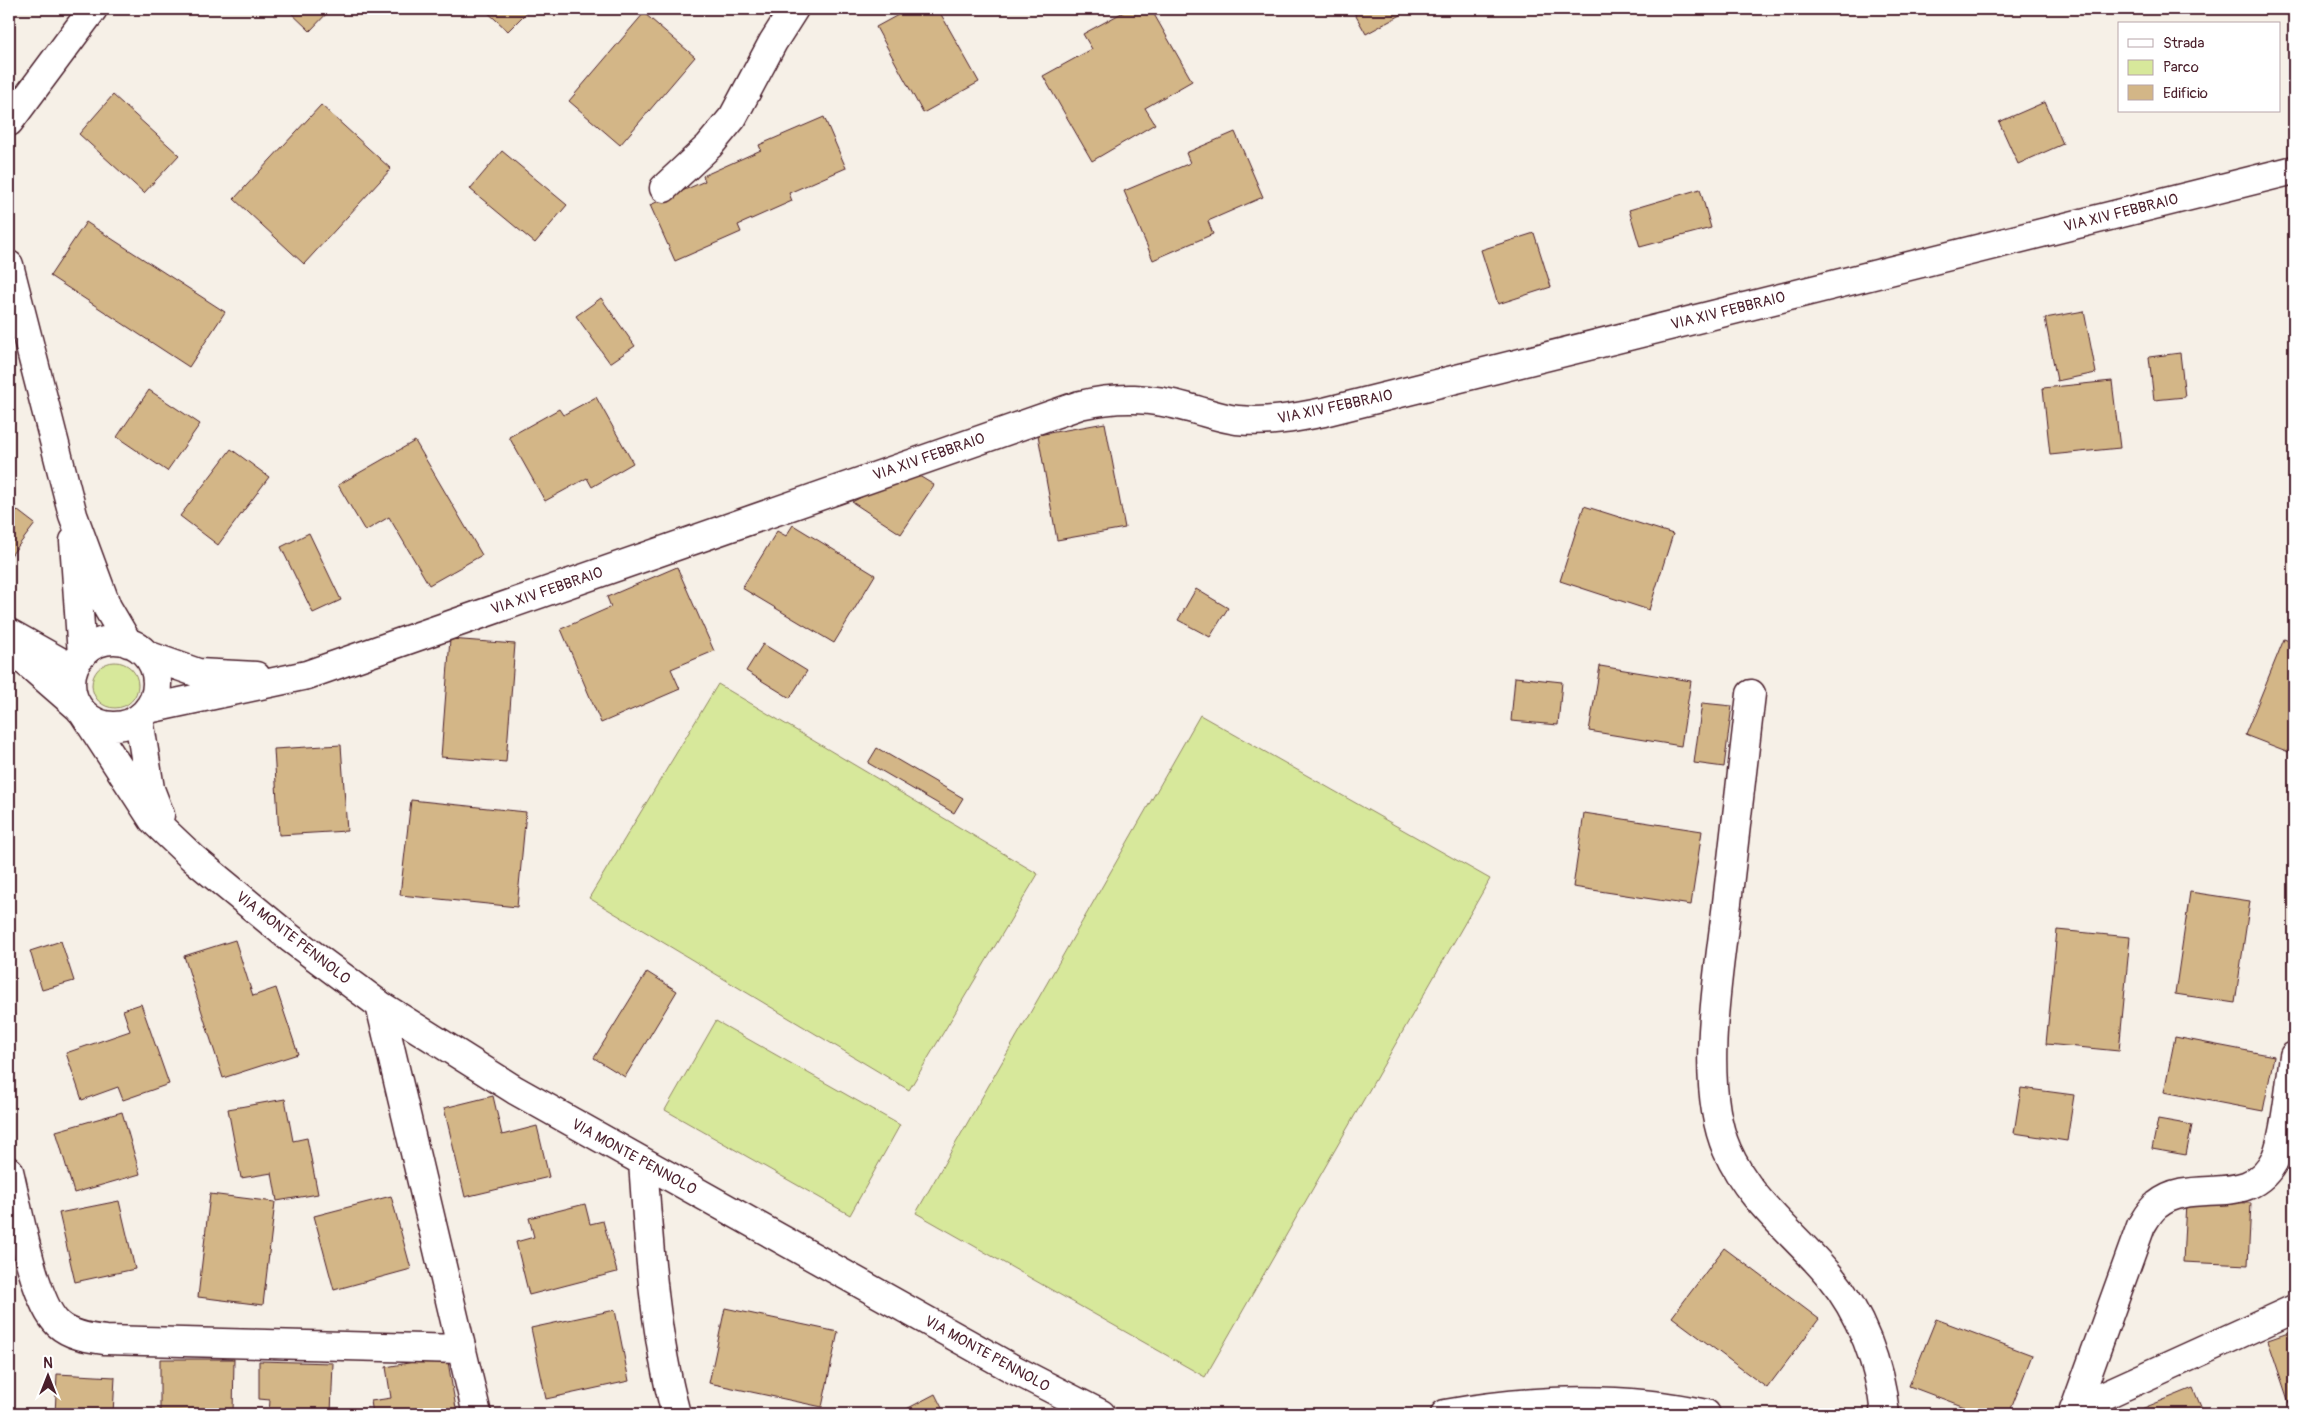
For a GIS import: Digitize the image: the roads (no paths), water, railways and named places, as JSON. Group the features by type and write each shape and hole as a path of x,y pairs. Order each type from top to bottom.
{"street":[{"path":"664,188 709,146 733,117 770,48 794,9"},
{"path":"9,122 81,15"},
{"name":"VIA XIV FEBBRAIO","path":"144,714 307,675 1080,405 1109,399 1141,398 1219,416 1250,421 1280,420 1324,412 2294,170"},
{"path":"9,265 73,515 107,607 137,649 155,670 157,687 155,698 144,714 127,725 113,727 100,724 82,711 72,690 78,662 73,515"},
{"path":"9,632 78,662"},
{"path":"78,662 92,647 103,642 116,640 137,649"},
{"name":"VIA MONTE PENNOLO","path":"9,647 82,711 154,820 193,858 290,938 380,1005 496,1078 643,1162 1036,1382 1101,1414"},
{"name":"VIA XIV FEBBRAIO","path":"137,649 198,672 216,675 307,675"},
{"path":"1751,694 1717,994 1714,1082 1719,1127 1732,1162 1750,1190 1828,1274 1846,1300 1861,1327 1873,1358 1881,1386 1885,1414"},
{"name":"VIA MONTE PENNOLO","path":"144,714 150,790 170,831 193,858"},
{"path":"380,1005 477,1414"},
{"path":"2074,1412 2141,1226 2158,1204 2172,1197 2187,1192 2232,1191 2246,1186 2268,1170 2279,1147 2294,1056"},
{"path":"643,1162 656,1306 663,1357 676,1414"},
{"path":"9,1171 41,1299 58,1325 79,1335 105,1340 461,1349"},
{"path":"2074,1412 2294,1309"},
{"path":"1445,1414 1519,1403 1575,1401 1657,1407 1706,1414"}]}
